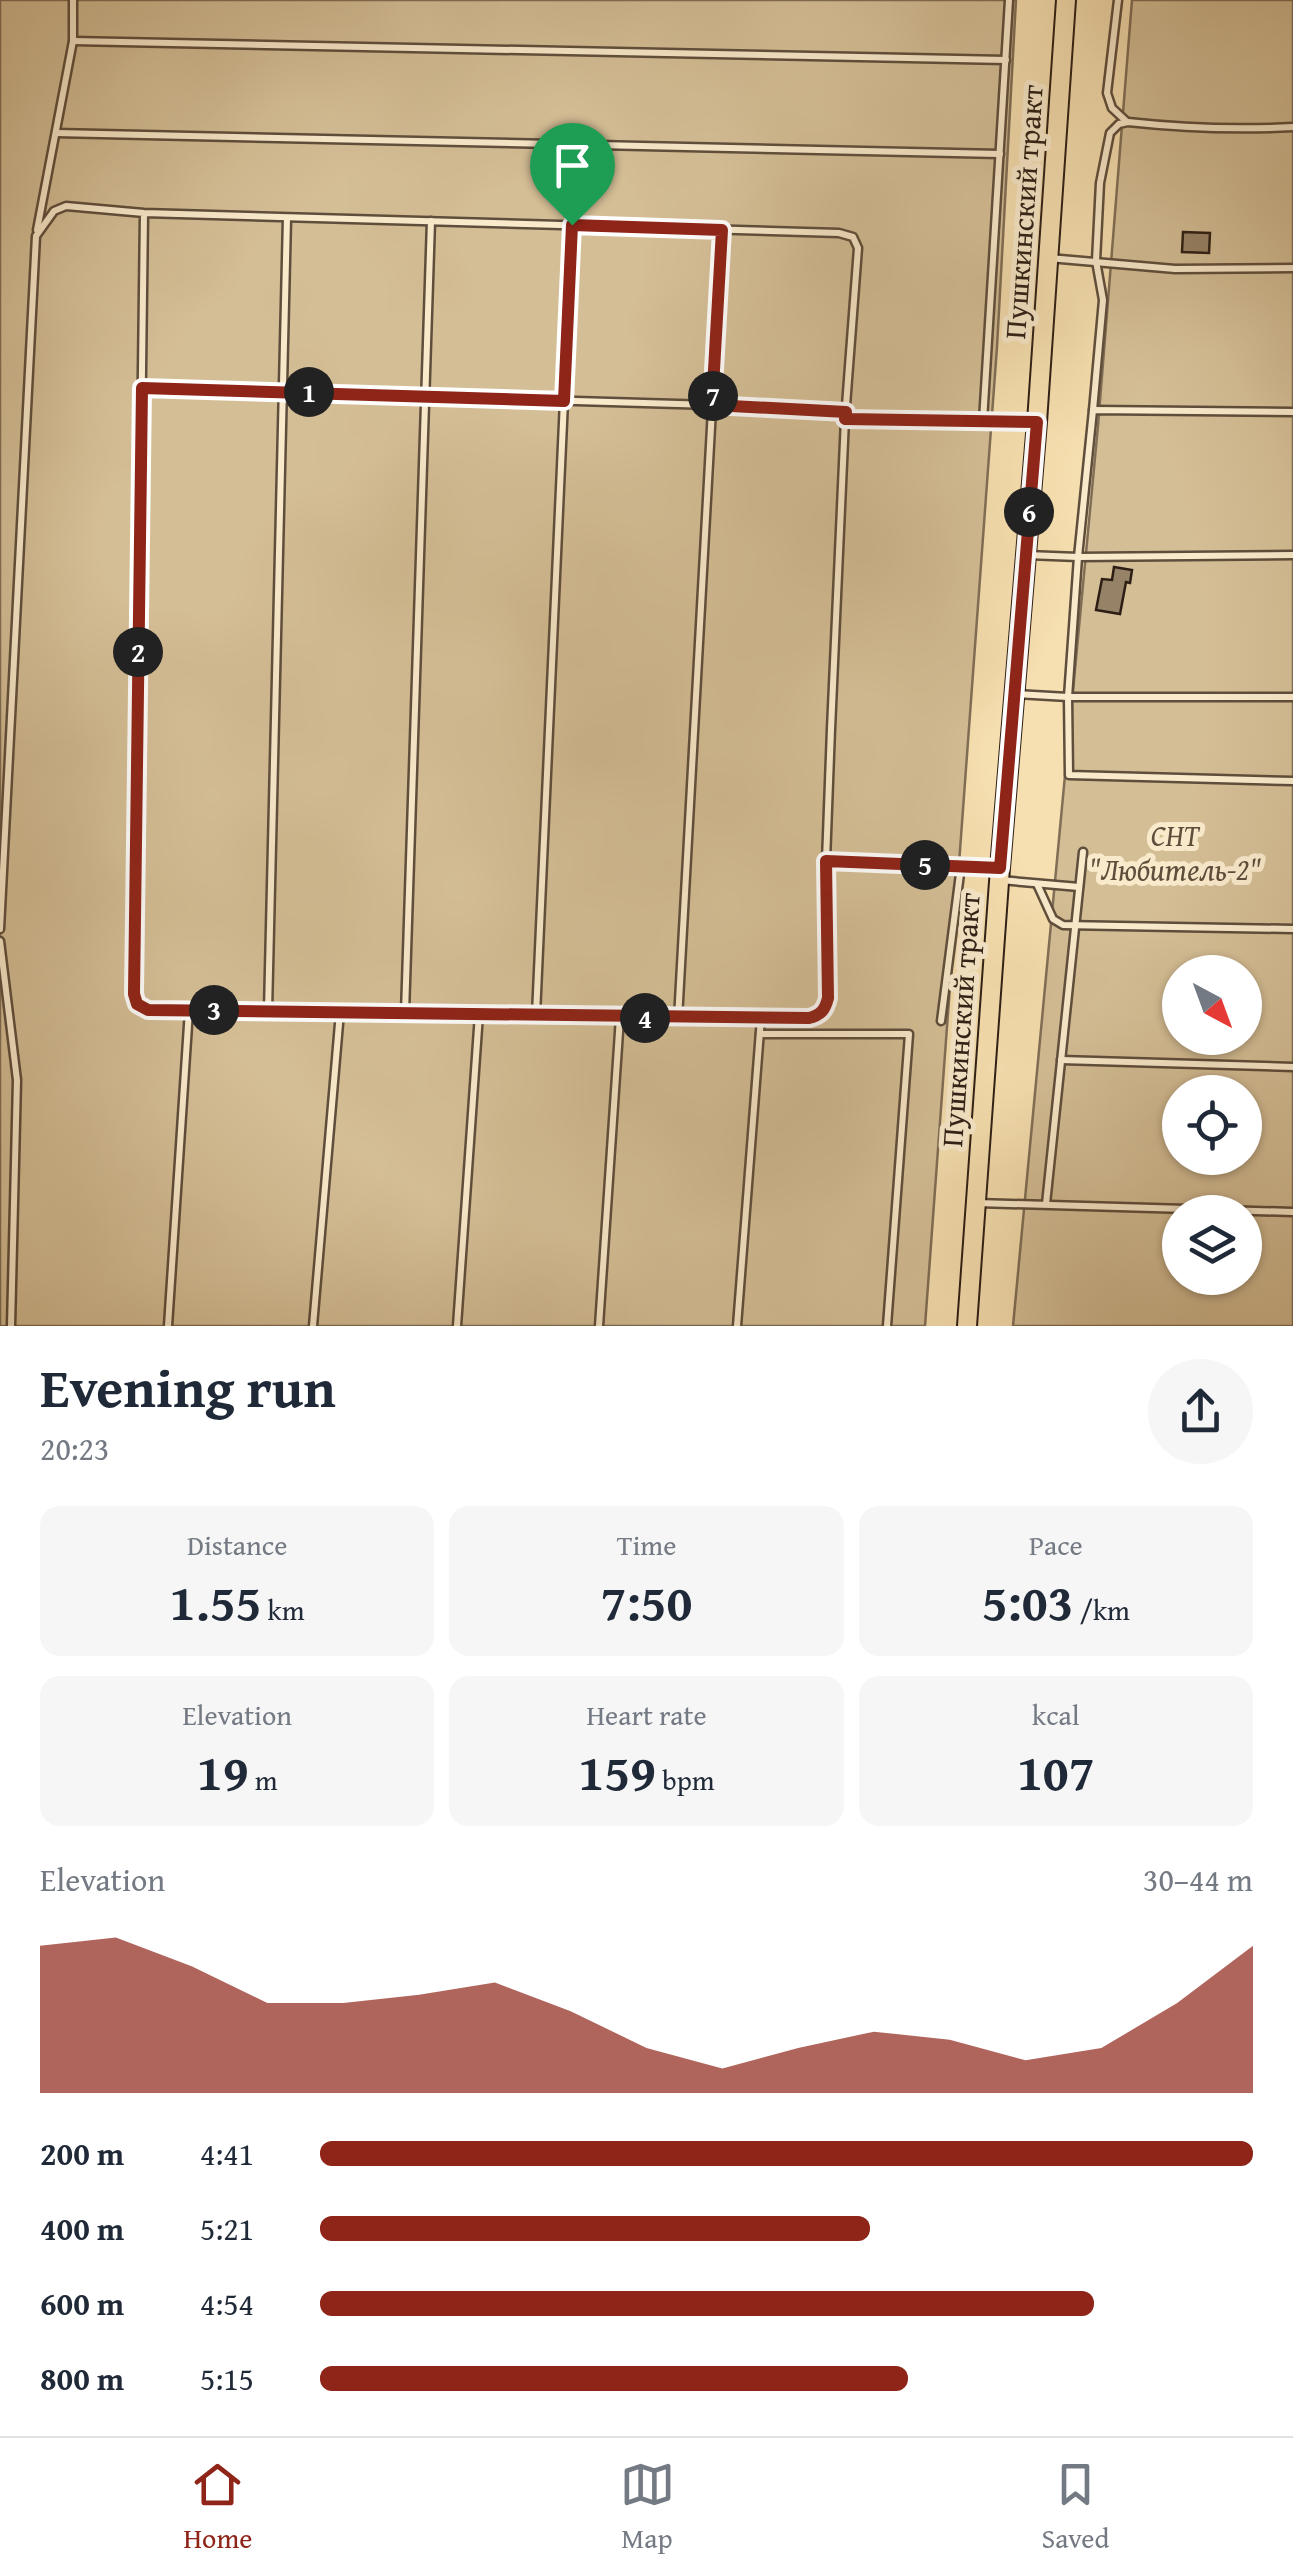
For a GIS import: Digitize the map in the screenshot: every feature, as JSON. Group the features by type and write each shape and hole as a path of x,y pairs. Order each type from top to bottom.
{"main road":[{"name":"Пушкинский тракт","path":"967,1326 1066,0"}],"lane":[{"path":"0,929 36,236 73,40 72,0"},
{"path":"983,422 1009,0"},
{"path":"1118,0 1108,93 1112,108 1128,122"},
{"path":"73,40 1006,60"},
{"path":"1293,127 1249,130 1128,122 1110,133 1100,183 1096,261 1103,300 1068,697 1070,775 1293,781"},
{"path":"56,132 1000,154"},
{"path":"36,236 54,211 66,206 144,213 840,233 853,237 858,248 846,416 826,861 828,998 818,1016 678,1018 148,1010 137,1004 134,994 144,213"},
{"path":"268,1011 287,217"},
{"path":"405,1013 431,221"},
{"path":"536,1015 572,225"},
{"path":"678,1018 722,230"},
{"path":"1048,258 1175,269 1293,268"},
{"path":"142,388 712,405 846,416 1037,422"},
{"path":"1093,410 1293,412"},
{"path":"1025,555 1293,555"},
{"path":"1014,694 1293,697"},
{"path":"1046,1204 1083,852"},
{"path":"826,861 961,866 1036,884 1079,887"},
{"path":"940,1021 961,866"},
{"path":"1036,884 1053,919 1063,925 1293,929"},
{"path":"0,941 17,1080 12,1326"},
{"path":"168,1326 188,1010"},
{"path":"314,1326 340,1012"},
{"path":"457,1326 479,1014"},
{"path":"599,1326 620,1017"},
{"path":"737,1326 762,1018"},
{"path":"760,1034 910,1034 887,1326"},
{"path":"1061,1060 1293,1067"},
{"path":"976,1203 1293,1212"}],"green space":[{"path":"0,0 1016,0 997,347 925,1326 0,1326"},
{"name":"СНТ \"Любитель-2\"","path":"1132,0 1293,0 1293,1326 1013,1326 1098,426"}],"building":[{"path":"1183,232 1210,233 1209,253 1182,252"},
{"path":"1114,567 1132,570 1120,614 1096,610 1102,579 1112,580"}],"route":[{"path":"572,225 722,230 712,405 846,412 845,419 1037,422 1000,868 826,861 828,998 825,1009 809,1018 148,1010 137,1004 134,994 142,388 564,401 572,225"}]}
